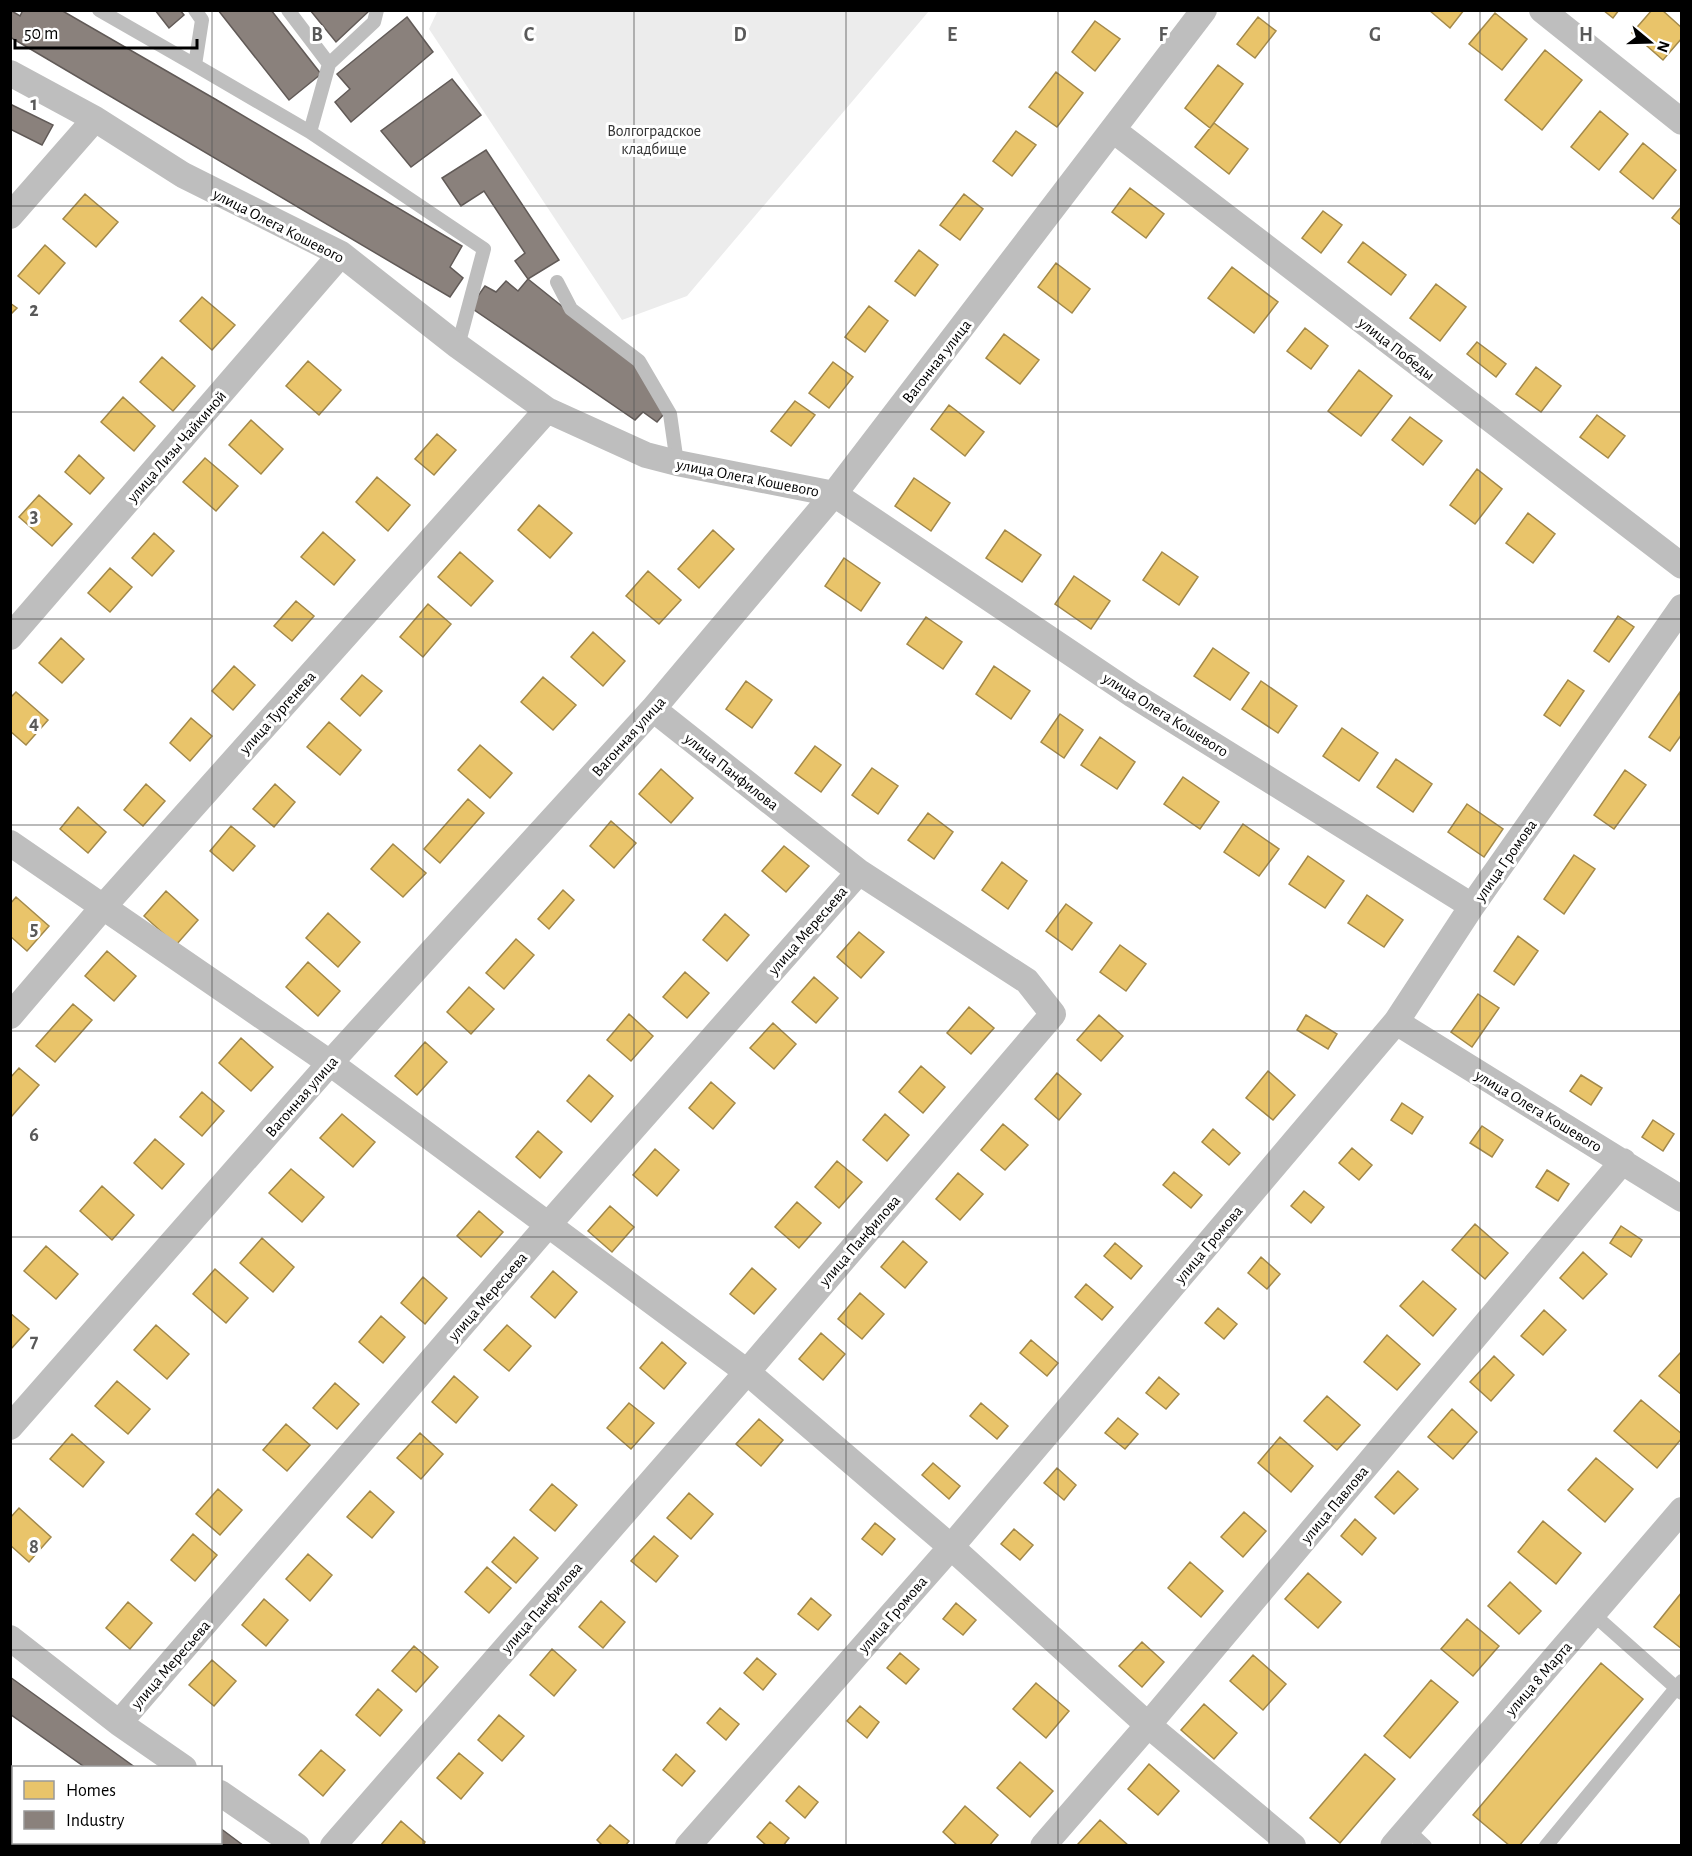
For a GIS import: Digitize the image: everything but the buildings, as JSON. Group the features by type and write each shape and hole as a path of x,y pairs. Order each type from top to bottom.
{"street":[{"name":"Вагонная улица","path":"10,1428 330,1063 653,710 834,494 1204,10"},
{"path":"1542,10 1682,122"},
{"name":"улица Олега Кошевого","path":"10,73 95,119 183,175 341,255 458,346 547,410 646,455 834,494 1133,695 1472,906"},
{"path":"10,216 95,119"},
{"name":"улица Победы","path":"1113,130 1682,566"},
{"name":"улица Лизы Чайкиной","path":"10,637 341,255"},
{"name":"улица Тургенева","path":"10,1016 104,906 547,410"},
{"name":"улица Громова","path":"688,1845 951,1547 1396,1022 1472,906 1682,607"},
{"name":"улица Панфилова","path":"333,1845 747,1372 1053,1014 1028,981 859,872 653,710"},
{"path":"10,843 330,1063 747,1372 951,1547 1148,1725 1293,1845"},
{"name":"улица Мересьева","path":"119,1723 548,1225 859,872"},
{"name":"улица Олега Кошевого","path":"1396,1022 1682,1198"},
{"name":"улица Павлова","path":"1043,1845 1148,1725 1623,1161"},
{"name":"улица 8 Марта","path":"1409,1840 1593,1614 1682,1510"},
{"path":"10,1638 119,1723 183,1766"},
{"path":"222,1794 297,1845"}],"lane":[{"path":"99,10 310,132 484,249 458,346"},
{"path":"195,10 202,20 195,65"},
{"path":"288,10 329,64"},
{"path":"310,132 329,64 374,22 377,10"},
{"path":"557,282 571,309 639,361 670,414 677,463"},
{"path":"1546,1845 1680,1687 1593,1614"}],"green space":[{"name":"Волгоградское кладбище","path":"438,10 929,11 687,296 622,320 429,29"}]}
